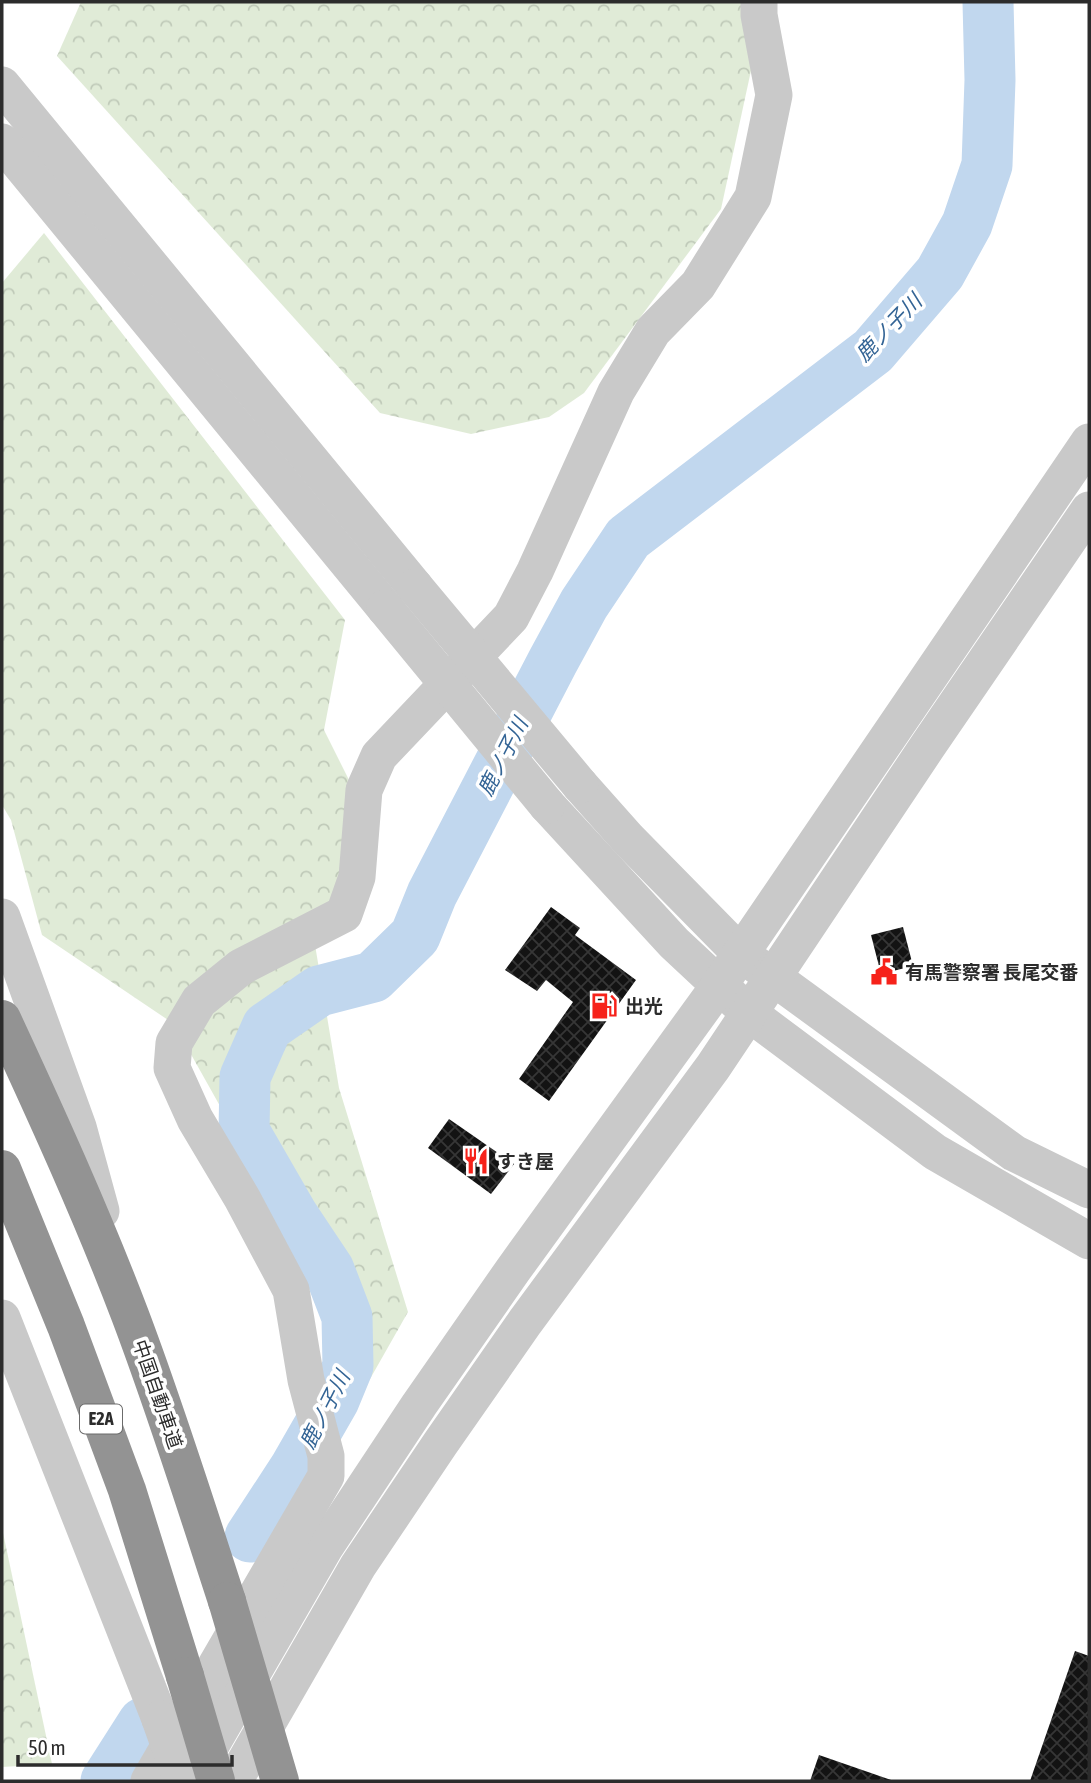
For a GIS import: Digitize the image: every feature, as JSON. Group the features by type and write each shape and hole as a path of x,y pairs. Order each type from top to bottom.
{"highway":[{"name":"中国自動車道","path":"2,1019 55,1134 130,1315 227,1601 280,1781"},
{"name":"E2A","path":"2,1168 66,1325 127,1490 216,1781"}],"street":[{"path":"149,1781 326,1476 326,1456 306,1380 291,1290 242,1198 195,1119 172,1068 174,1043 199,1001 241,967 344,914 357,877 364,790 379,756 511,617 536,571 616,392 653,331 698,285 754,197 774,95 759,2"},
{"path":"2,85 580,785 628,839 740,953 1014,1153 1089,1190"},
{"path":"2,142 547,806 718,987 750,1014 935,1152 1089,1241"},
{"path":"190,1781 325,1547 397,1437 513,1270 718,987 1089,442"},
{"path":"234,1781 358,1566 440,1444 750,1014 927,747 1089,510"},
{"path":"2,917 78,1127 130,1315"},
{"path":"2,1318 182,1781"}],"green space":[{"path":"81,2 747,2 752,66 721,209 584,393 549,417 471,434 380,413 57,56"},
{"path":"44,233 345,620 324,730 375,832 332,910 311,921 339,1088 408,1312 349,1416 304,1256 174,1024 42,935 11,820 2,805 2,283"},
{"path":"2,1528 52,1764 2,1767"}],"building":[{"path":"551,907 580,928 575,935 636,980 549,1101 519,1079 573,1002 546,980 537,991 505,970"},
{"path":"903,927 913,966 881,974 871,935"},
{"path":"449,1119 514,1164 491,1194 428,1148"},
{"path":"1075,1651 1089,1656 1089,1781 1030,1781"},
{"path":"819,1755 894,1781 810,1781"}],"waterway":[{"name":"鹿ノ子川","path":"250,1537 295,1468 334,1400 348,1366 347,1317 329,1270 293,1216 244,1131 245,1077 267,1027 319,991 373,977 415,936 432,894 553,661 584,604 628,538 873,351 940,273 967,224 987,165 990,80 988,2"},
{"name":"鹿ノ子川","path":"106,1781 143,1723"}],"place":[{"name":"有馬警察署 長尾交番","path":"884,972"},
{"name":"出光","path":"604,1006"},
{"name":"すき屋","path":"476,1161"}]}
